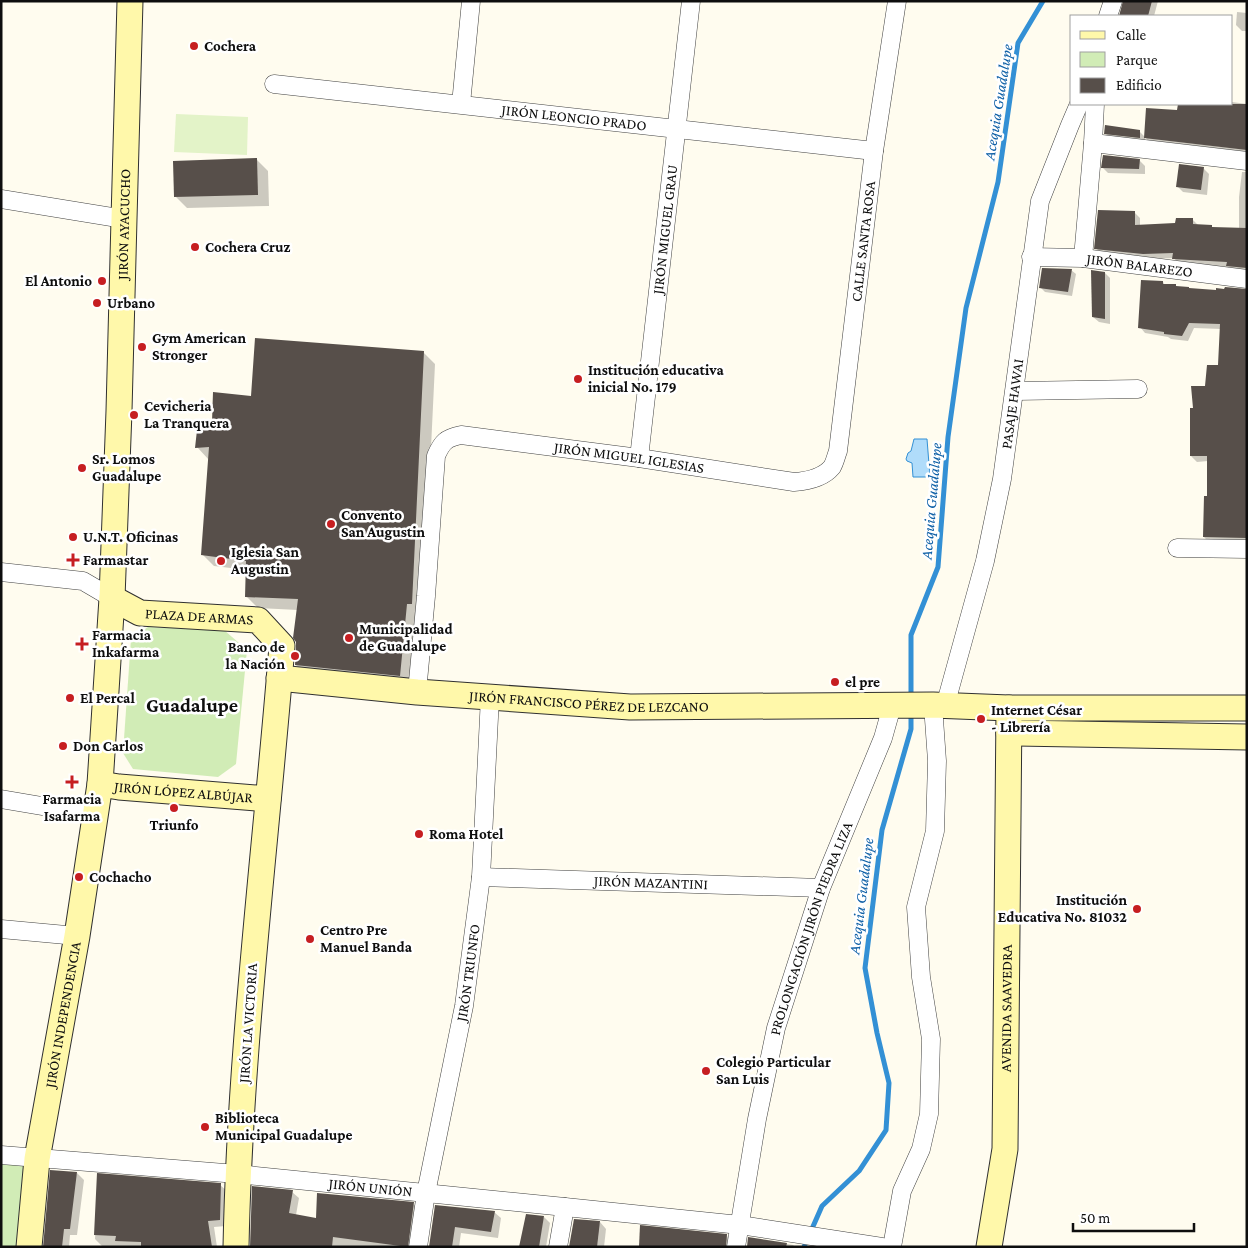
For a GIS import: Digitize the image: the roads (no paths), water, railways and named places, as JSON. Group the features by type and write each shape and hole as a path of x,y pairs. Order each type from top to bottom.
{"street":[{"name":"JIRÓN AYACUCHO","path":"112,598 130,1"},
{"path":"461,104 471,1"},
{"name":"JIRÓN MIGUEL GRAU","path":"639,458 691,1"},
{"name":"CALLE SANTA ROSA","path":"820,476 832,467 838,451 874,151 897,1"},
{"path":"1108,15 1112,1"},
{"name":"JIRÓN LEONCIO PRADO","path":"274,84 874,151"},
{"name":"PASAJE HAWAI","path":"917,706 985,561 1002,479 1040,201 1079,105"},
{"path":"1083,258 1095,105"},
{"path":"1093,143 1247,161"},
{"path":"1,199 124,219"},
{"name":"JIRÓN BALAREZO","path":"1031,257 1083,258 1247,279"},
{"path":"1014,391 1138,389"},
{"name":"JIRÓN MIGUEL IGLESIAS","path":"417,692 436,456 441,444 450,437 461,435 639,458 794,482 807,481 820,476"},
{"path":"1177,548 1247,549"},
{"path":"1,572 83,581 112,598 100,784"},
{"name":"PLAZA DE ARMAS","path":"112,598 140,613 258,620 282,646 268,799"},
{"name":"JIRÓN FRANCISCO PÉREZ DE LEZCANO","path":"279,678 417,692 630,707 1247,708"},
{"name":"JIRÓN TRIUNFO","path":"418,1247 426,1193 464,1006 481,877 490,697"},
{"path":"892,1247 902,1191 921,1149 929,1114 931,1039 921,977 916,907 935,830 937,761 917,706"},
{"name":"PROLONGACIÓN JIRÓN PIEDRA LIZA","path":"736,1247 757,1119 776,1028 821,888 883,738 917,706"},
{"name":"AVENIDA SAAVEDRA","path":"989,1247 1005,1149 1008,708"},
{"path":"1009,733 1247,737"},
{"name":"JIRÓN LÓPEZ ALBÚJAR","path":"100,784 268,799"},
{"name":"JIRÓN INDEPENDENCIA","path":"29,1247 37,1159 77,936 100,784"},
{"path":"1,799 96,814"},
{"name":"JIRÓN LA VICTORIA","path":"236,1247 237,1174 250,995 268,799"},
{"name":"JIRÓN MAZANTINI","path":"481,877 821,888"},
{"path":"1,929 77,936"},
{"name":"JIRÓN UNIÓN","path":"1,1156 237,1174 740,1225 882,1247"},
{"path":"558,1247 565,1207"}],"water":[{"path":"914,439 927,439 930,477 913,477 912,463 906,459 911,451"}],"waterway":[{"name":"Acequia Guadalupe","path":"911,699 911,635 938,567 948,437 966,308 998,182 1018,43 1043,1"},
{"name":"Acequia Guadalupe","path":"804,1247 822,1206 859,1171 886,1130 889,1083 877,1033 865,968 882,830 911,729 911,713"}],"place":[{"name":"Cochera","path":"194,46"},
{"name":"Cochera Cruz","path":"195,247"},
{"name":"El Antonio","path":"102,281"},
{"name":"Urbano","path":"97,303"},
{"name":"Gym American Stronger","path":"142,347"},
{"name":"Institución educativa inicial No. 179","path":"578,379"},
{"name":"Cevicheria La Tranquera","path":"134,415"},
{"name":"Sr. Lomos Guadalupe","path":"82,468"},
{"name":"Convento San Augustin","path":"331,524"},
{"name":"U.N.T. Oficinas","path":"73,537"},
{"name":"Farmastar","path":"73,560"},
{"name":"Iglesia San Augustin","path":"221,561"},
{"name":"Municipalidad de Guadalupe","path":"349,638"},
{"name":"Farmacia Inkafarma","path":"82,644"},
{"name":"Banco de la Nación","path":"295,656"},
{"name":"el pre","path":"835,682"},
{"name":"El Percal","path":"70,698"},
{"name":"Internet César - Librería","path":"981,719"},
{"name":"Don Carlos","path":"63,746"},
{"name":"Farmacia Isafarma","path":"72,782"},
{"name":"Triunfo","path":"174,808"},
{"name":"Roma Hotel","path":"419,834"},
{"name":"Cochacho","path":"79,877"},
{"name":"Institución Educativa No. 81032","path":"1137,909"},
{"name":"Centro Pre Manuel Banda","path":"310,939"},
{"name":"Colegio Particular San Luis","path":"706,1071"},
{"name":"Biblioteca Municipal Guadalupe","path":"205,1127"}],"district":[{"name":"Guadalupe","path":"192,705"}]}
